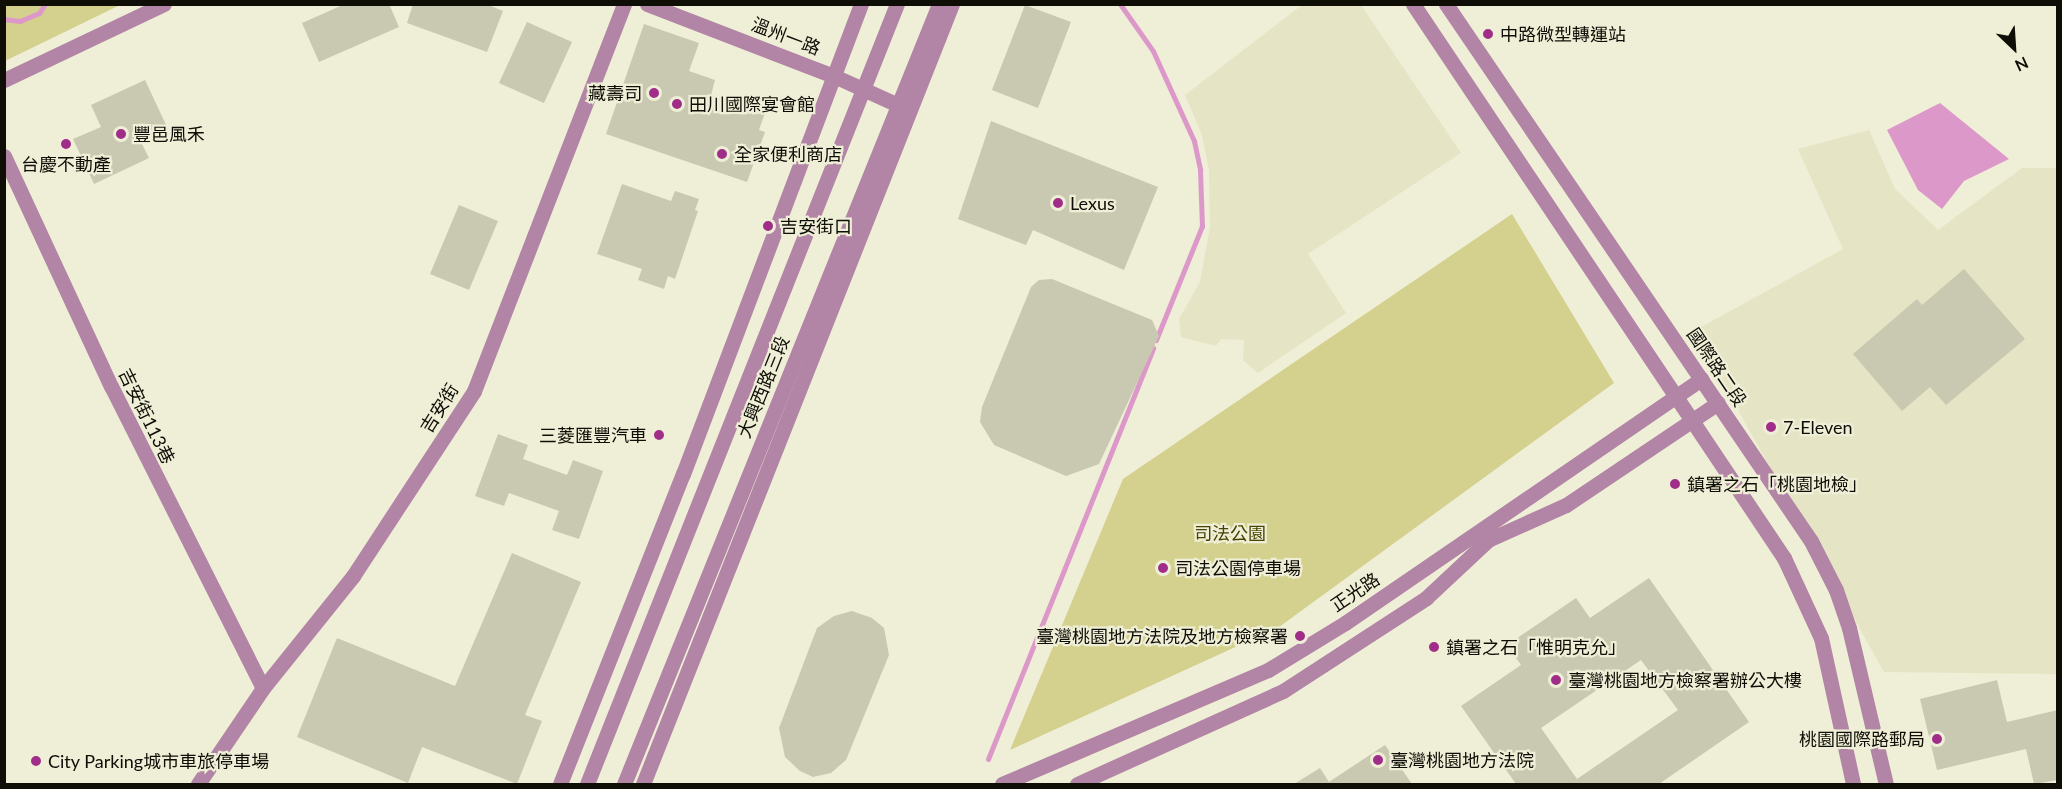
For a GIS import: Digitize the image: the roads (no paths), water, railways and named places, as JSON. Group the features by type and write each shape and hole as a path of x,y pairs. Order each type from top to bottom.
{"street":[{"path":"4,80 164,4"},
{"name":"吉安街","path":"198,784 263,688 353,576 474,390 624,4"},
{"name":"溫州一路","path":"647,4 834,76 904,107"},
{"path":"560,784 683,474 861,4"},
{"name":"大興西路三段","path":"587,784 897,4"},
{"name":"大興西路三段","path":"643,784 904,107 939,4"},
{"name":"大興西路三段","path":"624,784 904,107 952,4"},
{"path":"1413,4 1784,558 1810,609 1821,638 1853,784"},
{"name":"國際路二段","path":"1446,4 1811,541 1836,590 1849,628 1886,784"},
{"name":"吉安街113巷","path":"4,156 66,293 263,688"},
{"name":"正光路","path":"1002,784 1268,670 1355,616 1701,380"},
{"path":"1077,784 1283,691 1426,598 1488,540 1566,505 1718,403"},
{"path":"1355,616 1369,636"}],"waterway":[{"path":"4,19 20,21 39,13 45,4"},
{"path":"1120,4 1153,51 1194,141 1200,170 1202,226 1156,340"},
{"path":"988,759 1153,348"}],"place":[{"name":"中路微型轉運站","path":"1488,34"},
{"name":"藏壽司","path":"654,93"},
{"name":"田川國際宴會館","path":"677,104"},
{"name":"豐邑風禾","path":"121,134"},
{"name":"台慶不動產","path":"66,144"},
{"name":"全家便利商店","path":"722,154"},
{"name":"Lexus","path":"1058,203"},
{"name":"吉安街口","path":"768,226"},
{"name":"7-Eleven","path":"1771,427"},
{"name":"三菱匯豐汽車","path":"659,435"},
{"name":"鎮署之石「桃園地檢」","path":"1675,484"},
{"name":"司法公園停車場","path":"1163,568"},
{"name":"臺灣桃園地方法院及地方檢察署","path":"1300,636"},
{"name":"鎮署之石「惟明克允」","path":"1434,647"},
{"name":"臺灣桃園地方檢察署辦公大樓","path":"1556,680"},
{"name":"桃園國際路郵局","path":"1937,739"},
{"name":"臺灣桃園地方法院","path":"1378,760"},
{"name":"City Parking城市車旅停車場","path":"36,761"}],"park label":[{"name":"司法公園","path":"1230,533"}]}
